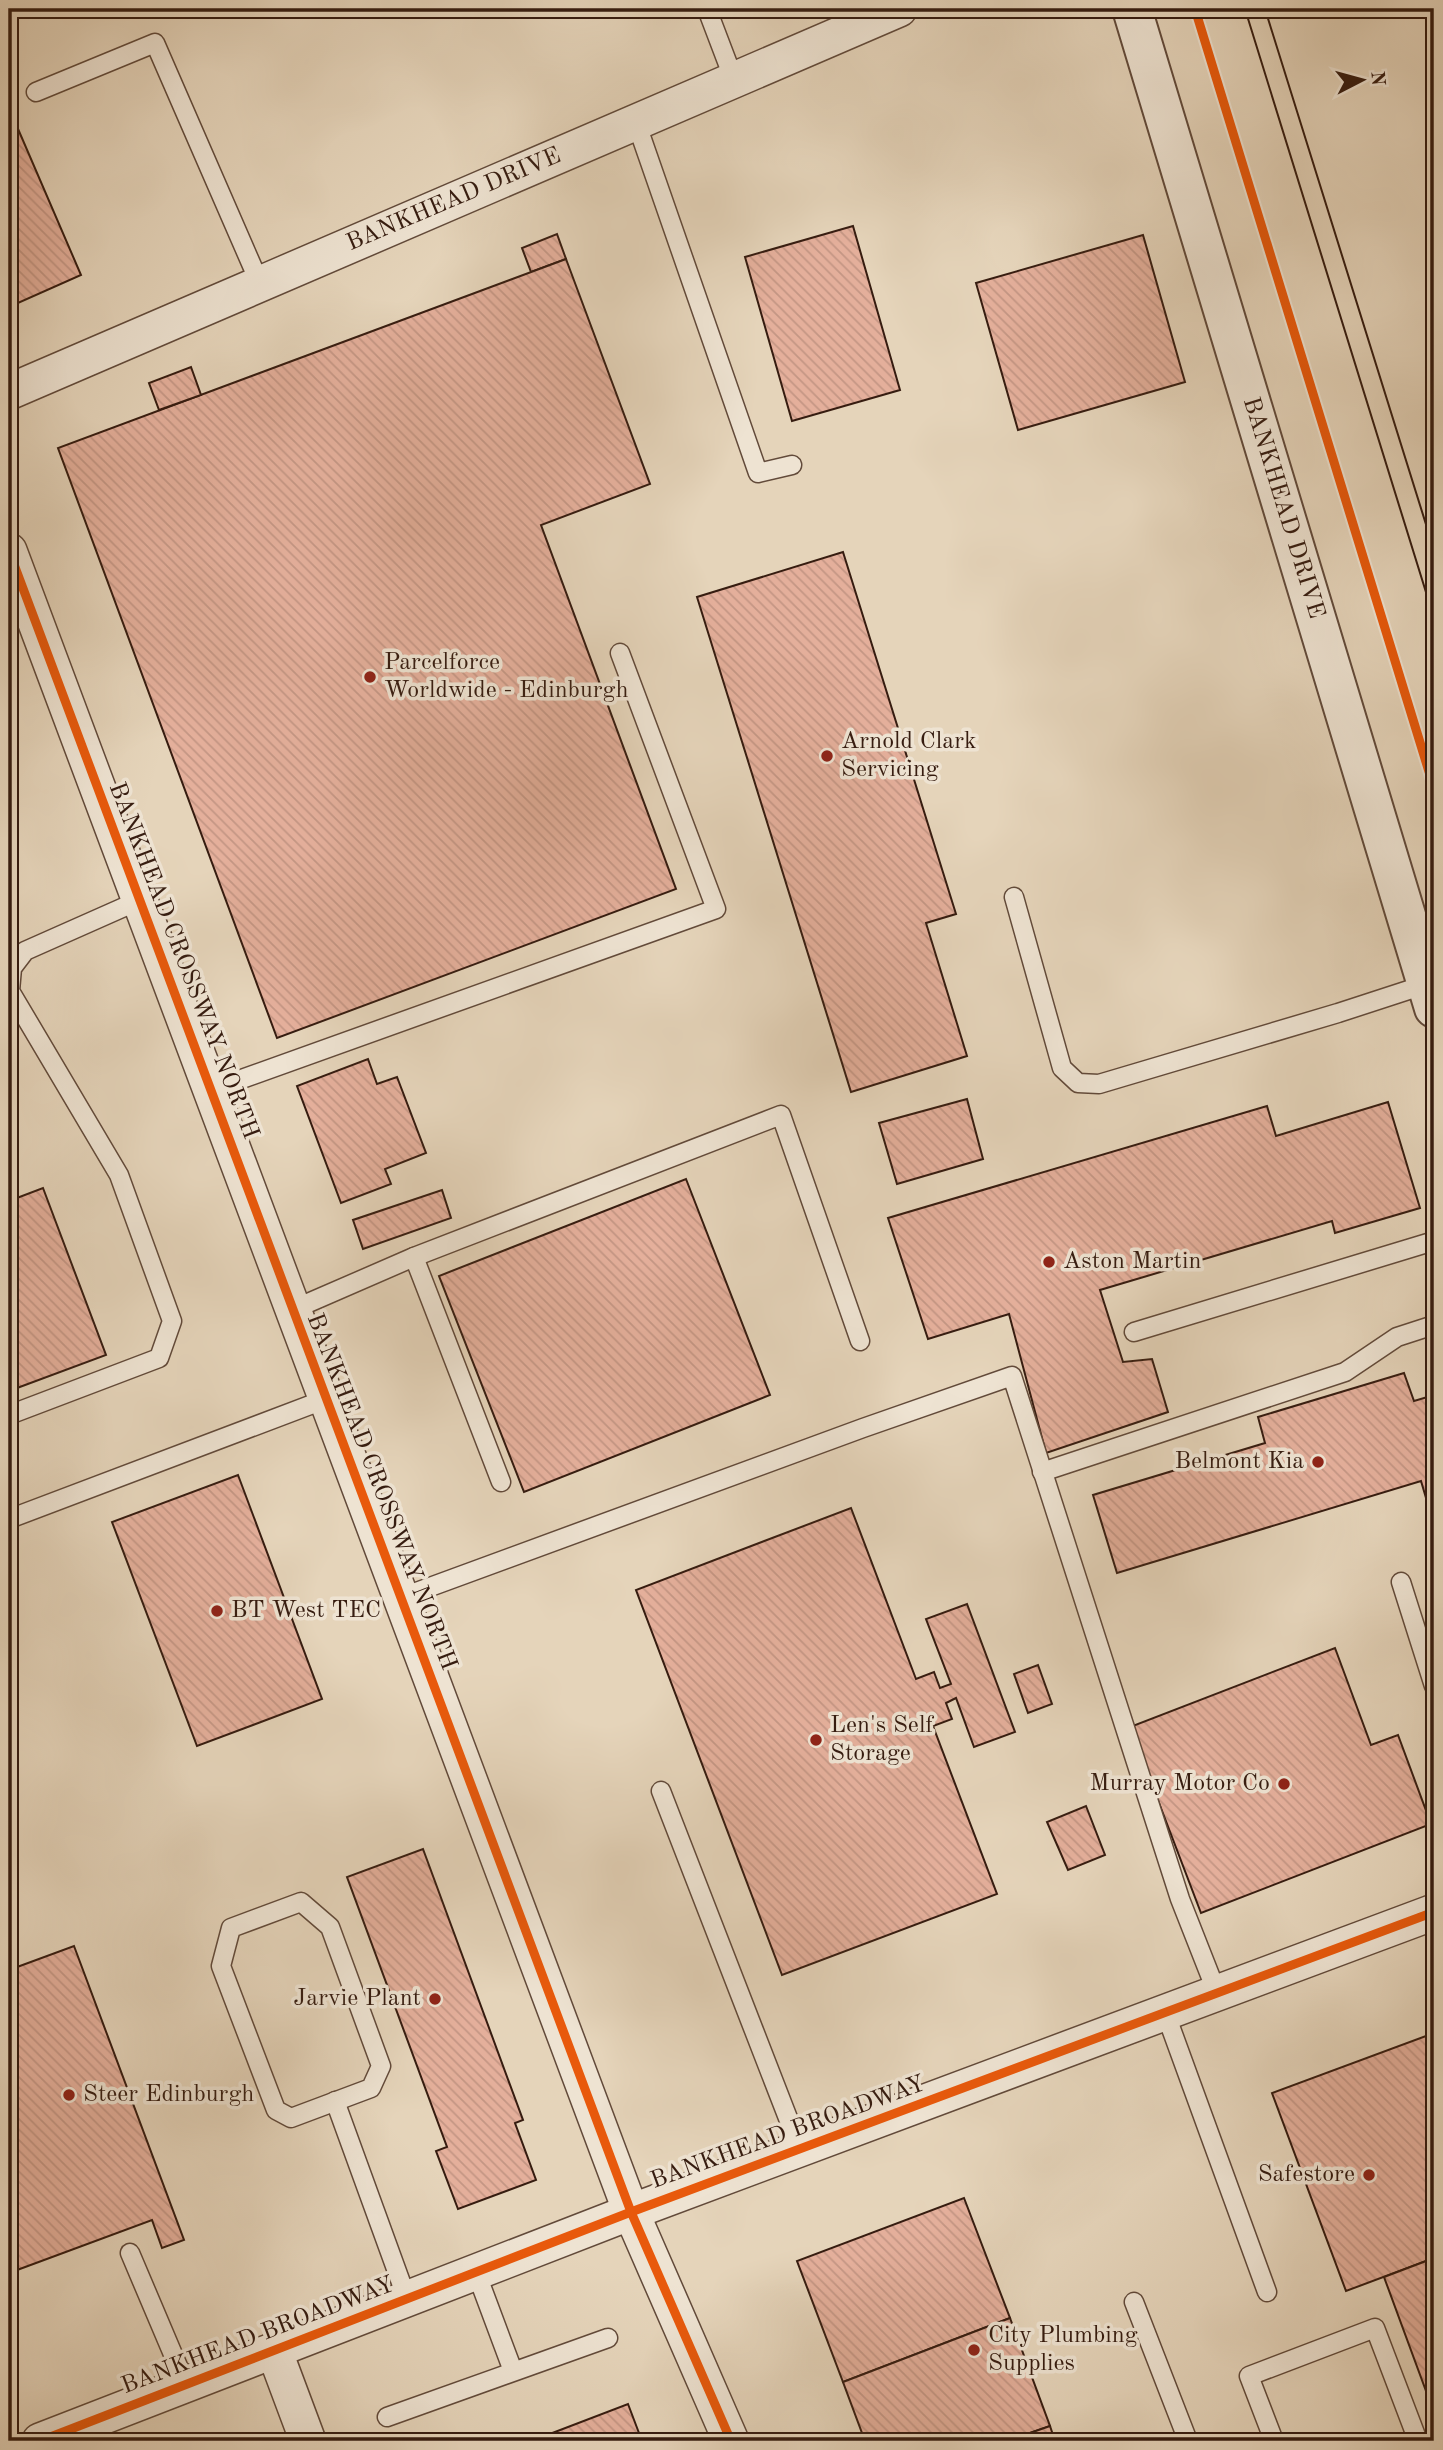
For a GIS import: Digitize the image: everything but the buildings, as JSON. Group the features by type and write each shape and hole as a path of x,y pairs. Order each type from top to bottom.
{"street":[{"name":"BANKHEAD DRIVE","path":"9,393 900,9"},
{"name":"BANKHEAD DRIVE","path":"1132,9 1431,996"},
{"name":"BANKHEAD CROSSWAY NORTH","path":"9,551 631,2212 731,2441"},
{"name":"BANKHEAD BROADWAY","path":"40,2441 631,2212 1434,1912"},
{"path":"274,2350 307,2441"}],"lane":[{"path":"707,9 734,80"},
{"path":"36,92 155,43 260,284"},
{"path":"636,122 758,473 792,464"},
{"path":"211,1090 716,909 620,653"},
{"path":"1014,897 1062,1068 1077,1083 1099,1084 1338,1013 1431,996"},
{"path":"9,1415 159,1357 172,1321 120,1175 10,990 11,963 25,951 140,900"},
{"path":"292,1310 414,1257 781,1115 860,1341"},
{"path":"1134,1332 1434,1241"},
{"path":"414,1257 501,1482"},
{"path":"1042,1472 1345,1372 1397,1337 1434,1325"},
{"path":"400,1598 1012,1376 1180,1899 1217,1993"},
{"path":"9,1519 326,1399"},
{"path":"1401,1582 1434,1686"},
{"path":"661,1791 800,2149"},
{"path":"301,1902 330,1927 382,2067 371,2088 335,2101 291,2118 276,2110 221,1966 231,1928 301,1902"},
{"path":"1165,2012 1267,2292"},
{"path":"335,2101 407,2299"},
{"path":"130,2253 186,2385"},
{"path":"476,2272 513,2371"},
{"path":"1134,2302 1188,2441"},
{"path":"1274,2441 1249,2376 1375,2328 1418,2441"},
{"path":"387,2417 608,2338"}],"tram line":[{"path":"1245,9 1434,618"},
{"path":"1265,9 1434,550"}],"cycle path":[{"path":"1195,9 1434,788"},
{"path":"9,551 631,2212 731,2441"},
{"path":"40,2441 631,2212 1434,1912"}],"place":[{"name":"Parcelforce Worldwide - Edinburgh","path":"370,677"},
{"name":"Arnold Clark Servicing","path":"827,756"},
{"name":"Aston Martin","path":"1049,1262"},
{"name":"Belmont Kia","path":"1318,1462"},
{"name":"BT West TEC","path":"217,1611"},
{"name":"Len's Self Storage","path":"816,1740"},
{"name":"Murray Motor Co","path":"1284,1784"},
{"name":"Jarvie Plant","path":"435,1999"},
{"name":"Steer Edinburgh","path":"69,2095"},
{"name":"Safestore","path":"1369,2175"},
{"name":"City Plumbing Supplies","path":"974,2350"}]}
